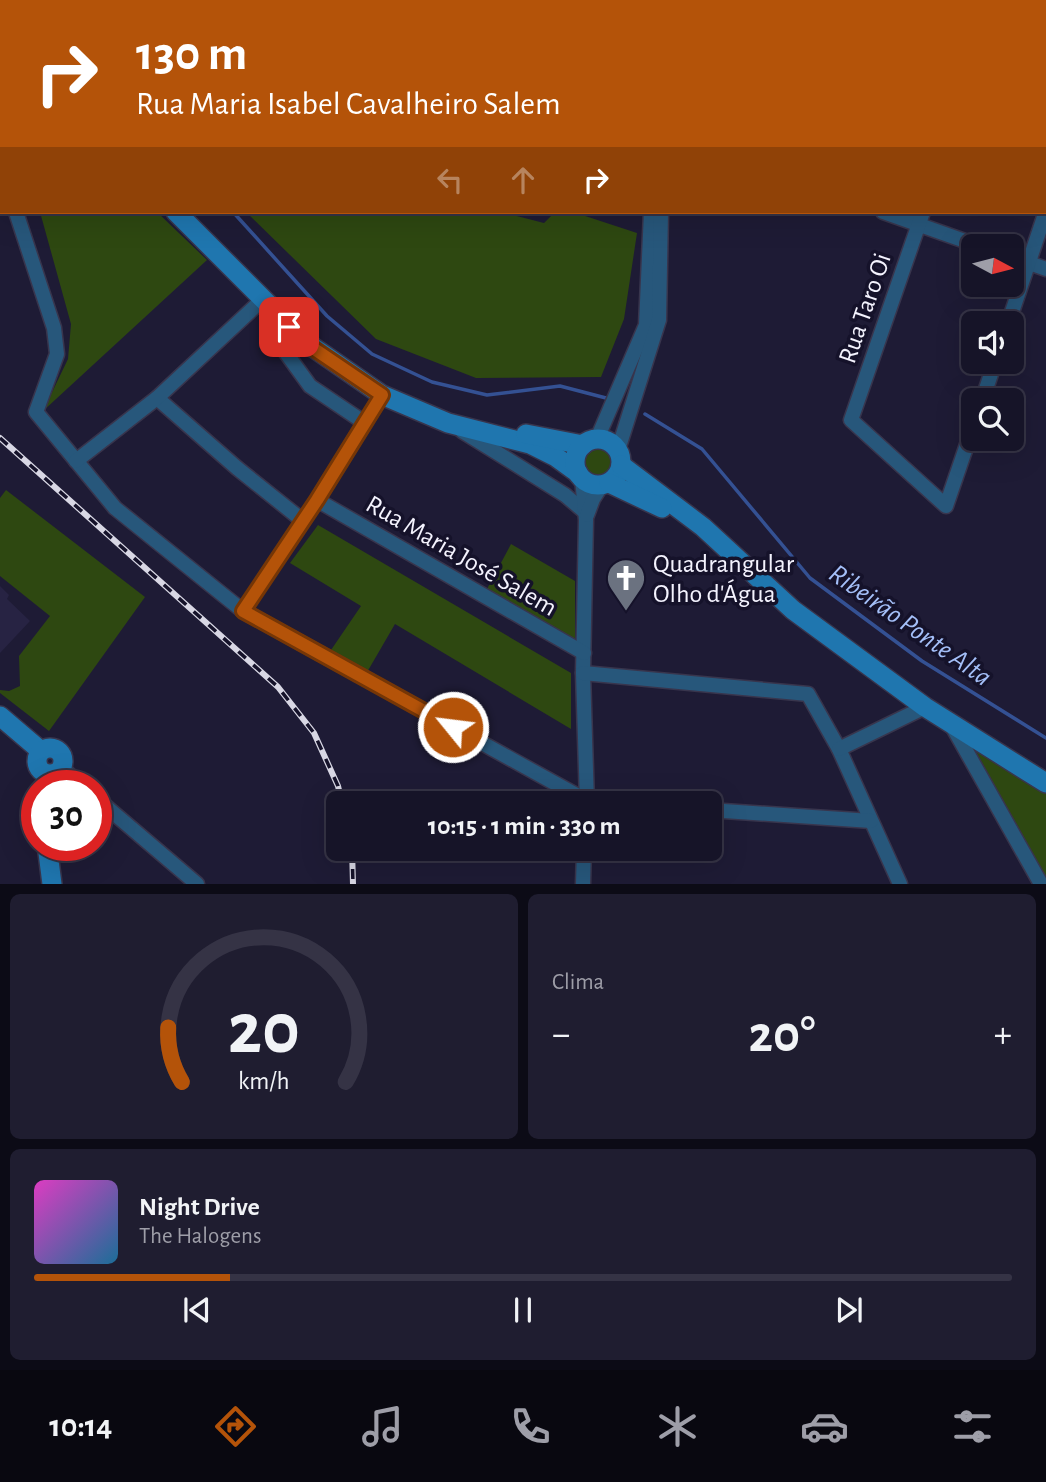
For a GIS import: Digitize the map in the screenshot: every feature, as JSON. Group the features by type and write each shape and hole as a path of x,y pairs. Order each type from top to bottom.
{"main road":[{"path":"178,214 307,344 382,395 444,421 530,444 556,457 595,486 606,484 619,472 620,458"},
{"path":"444,421 612,444 620,458 703,527 793,610 925,707 1046,783"},
{"path":"580,476 575,458 590,442"},
{"path":"606,484 703,527"},
{"path":"0,716 39,758 39,770"},
{"path":"39,758 48,748 58,751 63,757 61,768"},
{"path":"49,861 52,884"}],"street":[{"path":"17,214 54,328 57,354 36,412 115,508 243,611 567,791"},
{"path":"590,442 646,325 652,214"},
{"path":"620,458 659,320 661,214"},
{"path":"896,214 921,218 961,237"},
{"path":"1012,311 1045,214"},
{"name":"Rua Taro Oi","path":"921,218 851,420 946,506 965,451"},
{"path":"1024,261 1046,269"},
{"path":"76,461 157,398 267,305 281,346 310,386 365,423"},
{"path":"243,611 317,500 382,395"},
{"path":"157,398 302,520"},
{"path":"444,421 565,495 585,516"},
{"path":"580,476 585,516 583,673 587,791"},
{"path":"585,516 593,499 606,484"},
{"name":"Rua Maria José Salem","path":"317,500 583,653"},
{"path":"583,673 808,694 838,749 900,884"},
{"path":"838,749 925,707"},
{"path":"950,723 1041,884"},
{"path":"722,811 871,821"},
{"path":"112,812 197,884"},
{"path":"583,884 584,861"}],"shaded area":[{"path":"0,586 9,595 7,599 30,621 0,653"}],"green space":[{"path":"41,214 159,214 207,260 43,411 68,359 71,324"},
{"path":"248,214 509,214 544,223 553,214 579,214 637,233 624,319 601,377 476,378 376,339"},
{"path":"598,444 611,449 616,462 611,475 598,480 585,475 580,462 585,449"},
{"path":"6,490 145,597 49,731 0,693 0,690 9,691 20,686 19,656 50,616 0,576 0,498"},
{"path":"318,525 571,673 571,729 395,624 366,674 331,650 361,606 290,563"},
{"path":"511,544 575,581 575,640 487,589"},
{"path":"975,750 1046,790 1046,877"}],"waterway":[{"path":"235,214 327,316 372,354 432,382 487,395 560,386 606,398"},
{"name":"Ribeirão Ponte Alta","path":"645,414 702,449 810,578 922,661 1046,738"}],"railway":[{"path":"0,438 278,687 314,733 339,791"},
{"path":"352,861 353,884"}],"place":[{"name":"Quadrangular Olho d'Água","path":"626,612"}],"route":[{"path":"289,327 307,344 382,395 317,500 243,611 453,727"}]}
